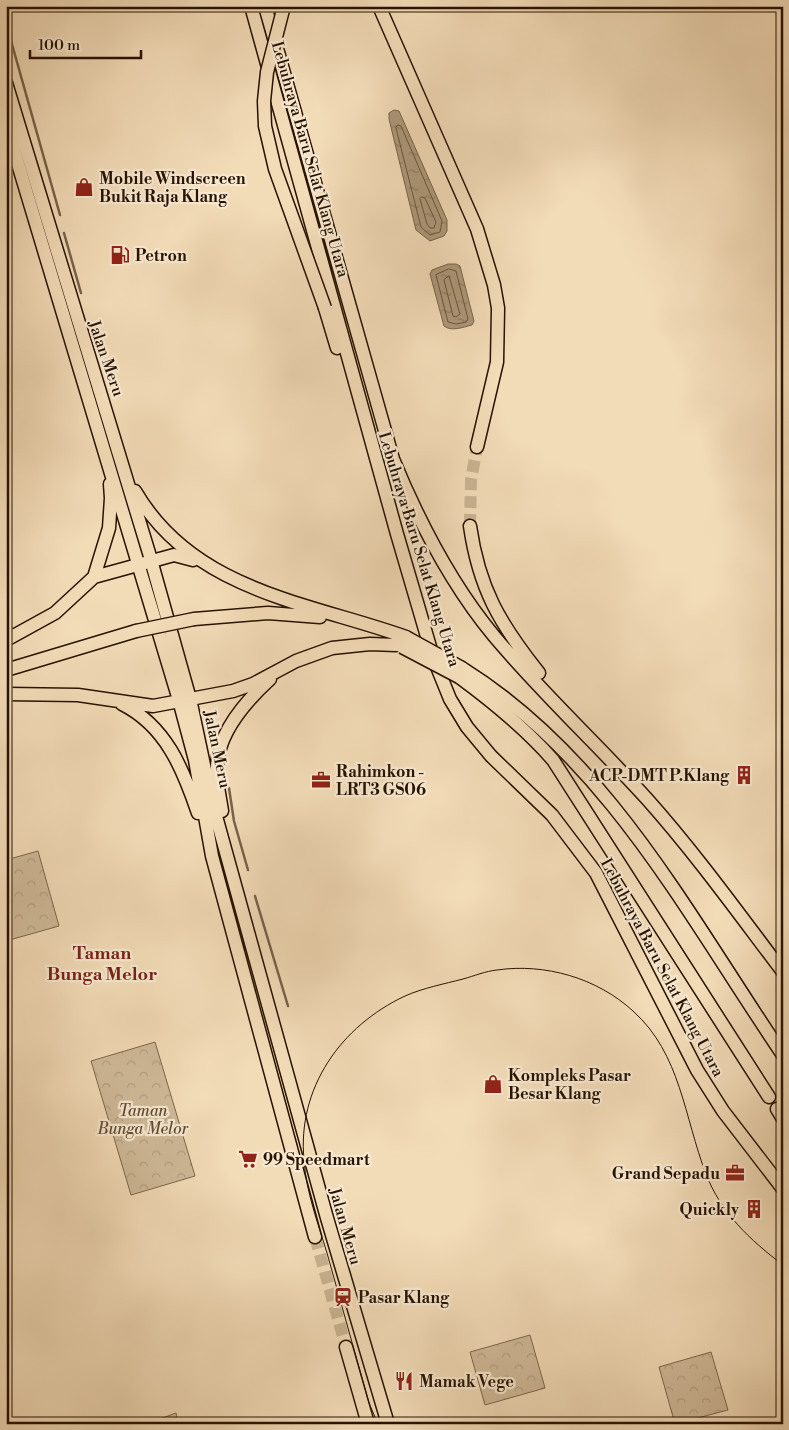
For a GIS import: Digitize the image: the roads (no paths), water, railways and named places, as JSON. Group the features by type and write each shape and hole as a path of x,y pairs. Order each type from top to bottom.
{"highway":[{"name":"Lebuhraya Baru Selat Klang Utara","path":"251,6 326,272 350,369 433,657 450,698 467,727 491,756 552,815 596,873 697,1070 723,1111 783,1189"},
{"name":"Lebuhraya Baru Selat Klang Utara","path":"265,6 393,459 413,507 440,559 494,636 687,846 783,972"},
{"path":"284,6 266,80 265,126 275,169 325,308 339,354 350,369"},
{"path":"379,6 477,229 494,285 498,308 497,362 477,447"},
{"name":"Jalan Meru","path":"6,84 72,304 125,471 145,563"},
{"name":"Jalan Meru","path":"6,124 104,447 145,563 185,699 329,1225 388,1424"},
{"path":"94,577 109,528 112,498 104,447"},
{"path":"125,471 149,512 166,533 184,549 224,574"},
{"path":"470,526 477,566 498,617 511,638 587,735"},
{"path":"6,640 56,612 94,577 174,555 184,557 287,602 379,628 402,643 460,673"},
{"path":"6,670 136,631 194,619 258,613 340,620 379,628"},
{"path":"301,616 402,643"},
{"path":"6,694 78,694 153,706 233,691 296,661 332,648 402,643"},
{"path":"229,861 216,767 222,743 247,702 283,668"},
{"name":"Lebuhraya Baru Selat Klang Utara","path":"460,673 482,681 541,727 577,763 639,838 783,1055"},
{"name":"Lebuhraya Baru Selat Klang Utara","path":"460,673 534,738 553,760 769,1097"},
{"path":"111,699 143,717 171,748 182,766 212,856"},
{"name":"Jalan Meru","path":"185,699 212,856 315,1237"},
{"path":"346,1347 368,1424"}],"water":[{"path":"394,110 399,111 447,220 447,231 444,236 430,241 416,230 389,119 389,113"},
{"path":"448,264 460,266 474,321 472,325 454,329 444,326 430,274 432,270"}],"waterway":[{"path":"6,23 60,215"},
{"path":"64,233 81,293"},
{"path":"229,788 234,821 248,870"},
{"path":"255,896 288,1006"}],"tunnel":[{"path":"470,526 471,480 477,447"},
{"path":"315,1237 346,1347"}],"tram line":[{"path":"378,1424 369,1403 310,1196 305,1172 304,1134 308,1108 316,1084 328,1062 343,1042 361,1024 382,1009 412,993 484,972 515,968 552,971 570,976 587,982 619,999 649,1028 662,1047 679,1087 706,1174 720,1201 748,1236 783,1265"}],"place":[{"name":"Mobile Windscreen Bukit Raja Klang","path":"84,187"},
{"name":"Petron","path":"120,255"},
{"name":"ACP-DMT P.Klang","path":"744,775"},
{"name":"Rahimkon - LRT3 GS06","path":"321,780"},
{"name":"Kompleks Pasar Besar Klang","path":"493,1084"},
{"name":"99 Speedmart","path":"248,1159"},
{"name":"Grand Sepadu","path":"735,1173"},
{"name":"Quickly","path":"754,1209"},
{"name":"Pasar Klang","path":"343,1297"},
{"name":"Mamak Vege","path":"404,1381"}],"district":[{"name":"Taman Bunga Melor","path":"102,963"}]}
